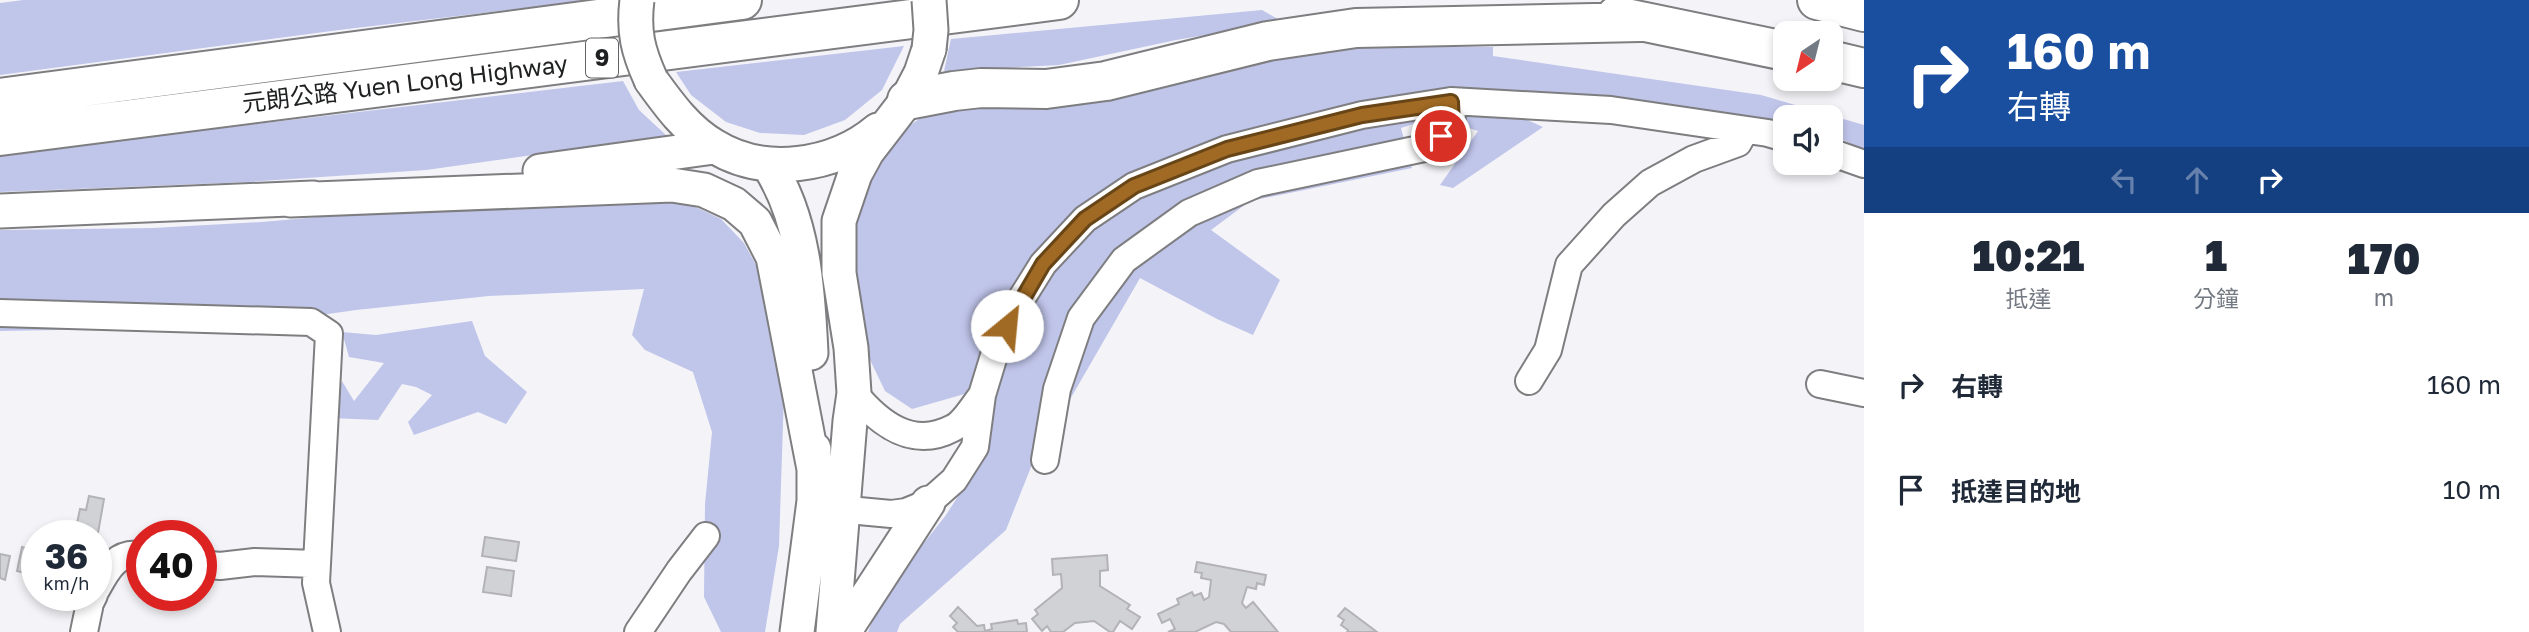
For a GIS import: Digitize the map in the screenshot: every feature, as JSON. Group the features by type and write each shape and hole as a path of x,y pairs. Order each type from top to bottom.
{"highway":[{"name":"元朗公路 Yuen Long Highway","path":"0,98 742,0"},
{"name":"元朗公路 Yuen Long Highway","path":"0,136 1059,0"},
{"path":"1538,0 1773,49"},
{"path":"1817,0 1864,12"},
{"path":"900,109 954,91 1046,89 1106,81 1268,41 1356,28 1640,22"},
{"path":"1843,63 1864,68"}],"main road":[{"path":"637,0 635,33 651,80 674,112 715,146 736,156 768,164 816,161 845,152 869,137 900,109"},
{"path":"796,632 824,493 854,393 839,273 839,221 855,174 867,152 900,109 921,73 929,49 929,0"},
{"path":"290,200 455,183 715,146"},
{"path":"768,164 791,206 797,232 824,493 833,632"},
{"path":"0,211 673,185 704,190 734,204 755,222 774,257 824,493"},
{"path":"844,632 928,503"}],"street":[{"path":"1045,460 1057,389 1081,318 1124,260 1189,213 1258,183 1429,147 1452,124 1451,102"},
{"path":"824,493 891,514 906,512 928,503 954,480 975,447 982,395 996,349 1018,304 1043,264 1085,219 1134,186 1227,149 1362,115 1451,102 1611,110 1773,136"},
{"path":"1529,381 1548,349 1569,265 1614,215 1650,184 1695,159 1738,143 1745,130"},
{"path":"1843,157 1864,164"},
{"path":"0,313 311,322 329,334 316,583 327,632"},
{"path":"1820,384 1864,393"},
{"path":"854,393 889,427 916,437 955,428 982,395"},
{"path":"638,632 706,536"},
{"path":"112,565 118,558 126,555"},
{"path":"217,566 254,562 317,564"},
{"path":"84,632 88,611"}],"shaded area":[{"path":"23,0 593,0 339,30 0,75 0,3"},
{"path":"1262,10 1283,22 1176,40 1059,65 944,71 951,39"},
{"path":"904,46 882,90 845,120 804,135 760,133 726,122 691,95 676,72"},
{"path":"1493,47 1493,56 1761,95 1795,105 1773,105 1773,121 1586,98 1516,115 1543,127 1453,188 1440,185 1478,131 1435,117 1401,128 1412,168 1250,201 1211,230 1280,280 1253,335 1140,278 1031,467 1006,530 900,624 897,632 868,632 882,596 946,515 982,459 996,385 912,409 885,391 860,339 849,282 855,196 901,132 919,119 944,110 1295,54 1354,48"},
{"path":"623,81 639,110 667,136 426,170 248,182 0,192 0,154"},
{"path":"1843,119 1864,125 1864,150 1843,140"},
{"path":"669,199 721,219 744,243 763,278 784,393 779,546 765,632 721,632 704,597 705,504 712,432 693,372 645,350 632,335 644,289 489,296 356,310 236,327 0,331 0,230 153,228 262,222 353,214 432,202"},
{"path":"472,321 485,356 527,392 506,424 478,412 414,435 408,422 432,395 402,384 378,420 331,418 342,381 354,401 384,363 349,357 342,332 376,335"}],"building":[{"path":"89,496 104,499 100,520 78,520 80,509 86,510"},
{"path":"485,537 519,542 516,561 482,556"},
{"path":"21,552 21,572 17,571"},
{"path":"0,554 10,556 5,580 0,578"},
{"path":"1107,555 1108,570 1100,571 1100,586 1130,605 1127,609 1140,617 1132,629 1120,621 1113,632 1110,632 1094,621 1075,623 1063,632 1051,632 1047,626 1042,631 1032,619 1038,614 1035,610 1062,588 1061,574 1053,575 1052,559"},
{"path":"1197,562 1266,575 1264,585 1257,583 1256,589 1247,587 1242,603 1246,608 1253,602 1278,632 1231,632 1224,624 1216,622 1195,632 1168,632 1175,629 1170,619 1162,623 1158,614 1179,604 1177,599 1192,592 1194,596 1201,593 1204,600 1209,597 1211,580 1201,578 1202,573 1195,572"},
{"path":"487,567 514,571 511,596 483,592"},
{"path":"958,607 977,626 984,625 985,631 992,629 991,624 1017,620 1018,624 1026,623 1027,632 958,632 953,627 957,623 950,616"},
{"path":"1345,608 1377,632 1347,632 1341,625 1344,620 1338,616"}],"route":[{"path":"1007,326 1043,264 1085,219 1134,186 1227,149 1362,115 1451,102 1452,124 1441,136"}]}
